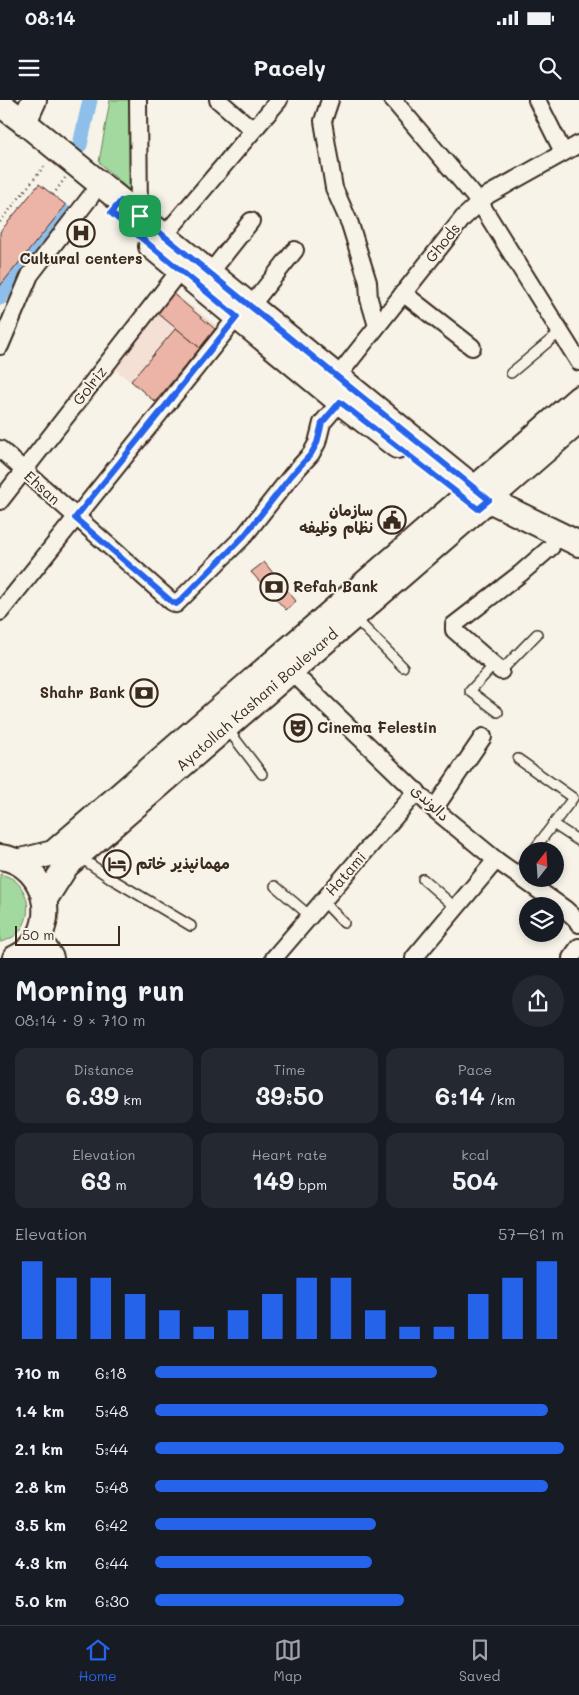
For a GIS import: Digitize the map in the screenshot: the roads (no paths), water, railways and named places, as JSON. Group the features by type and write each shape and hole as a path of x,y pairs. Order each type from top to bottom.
{"main road":[{"path":"24,122 34,100"},
{"path":"0,104 24,122 116,207 180,270 337,377 476,499 579,544"},
{"path":"0,122 91,196 140,216 210,273 244,312 340,402 476,499 551,547 579,561"},
{"path":"476,499 579,398"},
{"path":"476,499 579,421"},
{"name":"Ayatollah Kashani Boulevard","path":"45,898 66,866 353,616 476,499"},
{"name":"Ayatollah Kashani Boulevard","path":"9,860 53,853 476,499"},
{"path":"9,860 32,874 45,898 45,918 38,937 26,951 15,958"},
{"path":"38,937 51,958"}],"street":[{"path":"138,100 140,216"},
{"path":"218,100 253,130"},
{"path":"164,236 279,100"},
{"path":"330,100 322,121 334,188 350,224 368,282 369,299 377,326"},
{"path":"393,100 480,202 579,362"},
{"path":"537,100 564,152"},
{"name":"Ghods","path":"337,377 463,218 488,195 579,144"},
{"path":"0,346 30,275 91,196"},
{"path":"210,273 251,221"},
{"path":"0,612 295,250"},
{"name":"Golriz","path":"0,501 180,270"},
{"path":"403,293 472,348"},
{"name":"Ehsan","path":"0,450 75,518 176,604 244,536 311,454 317,443 322,423 340,402"},
{"path":"498,668 454,630 454,625 520,574 551,547"},
{"name":"دالوندی","path":"291,671 434,809 496,860 565,909 579,924"},
{"path":"434,809 483,737"},
{"name":"Hatami","path":"274,958 417,791"},
{"path":"414,958 496,860"},
{"path":"571,958 579,947"}],"lane":[{"path":"511,373 560,332"},
{"path":"353,616 402,667"},
{"path":"498,712 470,691 537,634"},
{"path":"226,727 262,774"},
{"path":"518,759 573,798 540,842"},
{"path":"553,824 579,841"},
{"path":"78,855 112,879 191,926"},
{"path":"516,874 519,870"},
{"path":"423,879 456,908"},
{"path":"275,886 310,916"},
{"path":"323,901 344,923"}],"waterway":[{"path":"80,145 90,100"},
{"path":"0,298 66,213"}],"place":[{"name":"Cultural centers","path":"81,233"},
{"name":"سازمان نظام وظیفه","path":"392,520"},
{"name":"Refah Bank","path":"274,587"},
{"name":"Shahr Bank","path":"144,693"},
{"name":"Cinema Felestin","path":"298,728"},
{"name":"مهمانپذیر خاتم","path":"117,864"}]}
